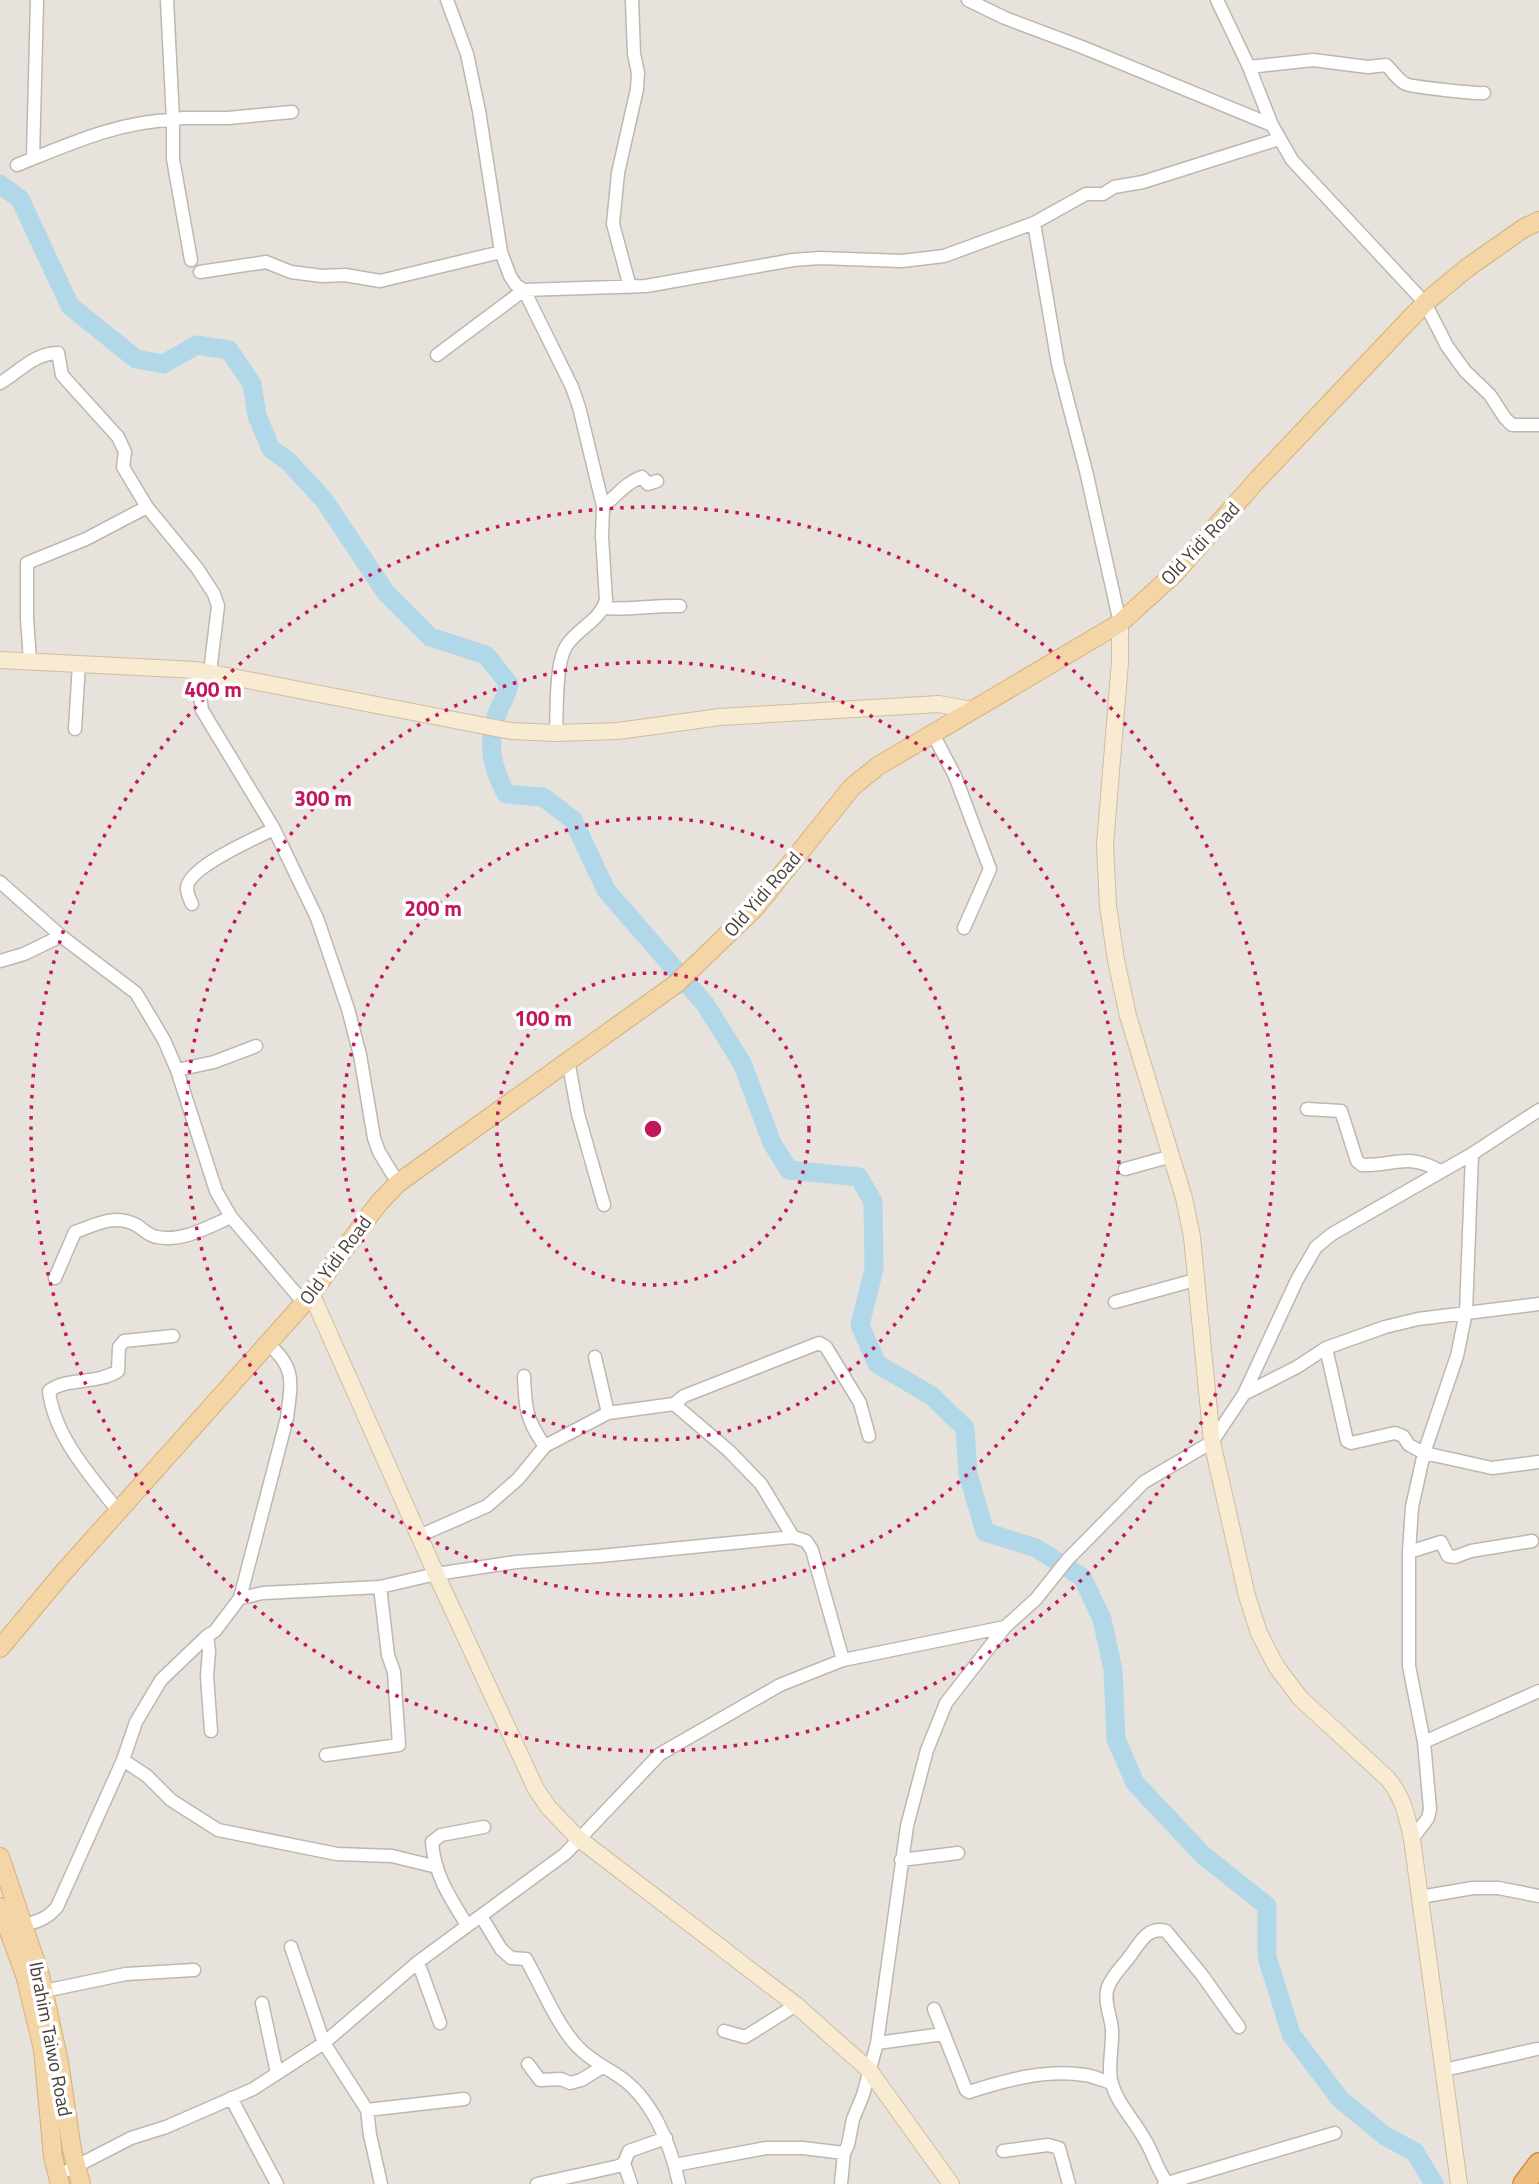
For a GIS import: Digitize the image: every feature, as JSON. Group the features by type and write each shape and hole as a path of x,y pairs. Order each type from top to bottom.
{"highway":[{"path":"1524,2184 1539,2164"}],"main road":[{"name":"Old Yidi Road","path":"0,1648 56,1581 308,1298 378,1203 398,1183 682,979 755,908 852,786 932,732 1119,623 1175,573 1258,480 1425,303 1467,268 1539,220"},
{"name":"Ibrahim Taiwo Road","path":"0,1857 6,1923 25,1975 43,2049 53,2157 58,2179"},
{"name":"Ibrahim Taiwo Road","path":"6,1923 32,1945 59,2062 79,2176"}],"street":[{"path":"33,158 37,0"},
{"path":"167,0 173,159 191,260"},
{"path":"447,0 467,54 479,111 501,253 510,276 516,285 524,290 575,396 603,506 606,600 604,608 566,646 559,673 556,733"},
{"path":"630,287 613,224 618,173 637,89 632,0"},
{"path":"968,0 1005,18 1272,125"},
{"path":"1216,0 1249,67 1272,125 1292,160 1425,303 1447,346 1465,371 1490,395 1504,418 1512,425 1539,425"},
{"path":"1249,67 1313,60 1368,66 1386,65 1407,85 1485,93"},
{"path":"17,165 81,139 140,122 292,112"},
{"path":"437,355 524,290 630,287 675,282 793,260 820,258 902,261 944,256 1034,223 1086,194 1102,194 1114,187 1143,183 1279,139"},
{"path":"1034,223 1058,364 1086,471 1119,623 1120,662 1105,845 1108,906 1128,1016 1184,1198 1192,1237 1212,1442 1247,1596 1259,1633 1276,1666 1300,1698 1388,1779 1399,1792 1405,1806 1412,1839 1459,2184"},
{"path":"200,272 266,262 291,272 322,276 345,275 380,281 501,253"},
{"path":"0,383 18,368 46,353 58,353 62,375 118,437 125,452 122,467 147,507 197,568 214,594 218,606 203,671 202,710 274,829 317,918 348,1009 360,1055 374,1138 379,1152 398,1183"},
{"path":"603,506 637,479 642,477 648,484 657,481"},
{"path":"30,661 27,563 86,539 147,507"},
{"path":"604,608 630,610 655,605 680,606"},
{"path":"0,660 203,671 511,730 556,733 618,731 720,718 939,704 973,710"},
{"path":"75,729 79,664"},
{"path":"932,732 955,775 990,869 964,928"},
{"path":"192,904 187,888 191,877 235,848 274,829"},
{"path":"0,882 61,936 136,993 164,1040 177,1070 216,1191 231,1217 308,1298 536,1789 549,1808 578,1838 796,2005 869,2070 951,2184"},
{"path":"0,961 24,954 61,936"},
{"path":"177,1070 215,1062 256,1046"},
{"path":"568,1060 578,1114 604,1205"},
{"path":"1307,1109 1341,1111 1357,1161 1362,1165 1396,1160 1411,1161 1426,1163 1440,1171"},
{"path":"841,2184 844,2153 877,2043 907,1826 927,1750 946,1703 1005,1628 1144,1482 1212,1442 1244,1394 1297,1280 1316,1247 1332,1234 1472,1154 1539,1110"},
{"path":"1412,1839 1428,1818 1430,1809 1424,1742 1409,1666 1409,1552 1412,1507 1424,1453 1457,1356 1466,1312 1472,1154"},
{"path":"1125,1169 1171,1156"},
{"path":"55,1278 75,1232 85,1228 115,1218 136,1225 153,1237 169,1238 188,1235 231,1217"},
{"path":"1115,1302 1195,1280"},
{"path":"1244,1394 1297,1367 1326,1348 1385,1327 1466,1312 1539,1304"},
{"path":"119,1512 70,1449 50,1400 49,1391 57,1385 105,1379 118,1371 119,1347 124,1341 173,1336"},
{"path":"6,1923 40,1921 50,1916 57,1906 122,1760 136,1722 161,1680 215,1631 240,1598 287,1418 289,1400 290,1373 283,1356 267,1343"},
{"path":"419,1536 487,1506 518,1479 545,1446 608,1413 674,1404 684,1396 819,1343 826,1347 860,1403 869,1436"},
{"path":"1326,1348 1347,1441 1355,1444 1395,1433 1424,1453 1492,1468 1539,1462"},
{"path":"595,1357 608,1413"},
{"path":"524,1376 525,1409 534,1433 545,1446"},
{"path":"674,1404 729,1451 761,1484 793,1537"},
{"path":"240,1598 263,1593 380,1587 436,1574 516,1562 793,1537 806,1541 812,1550 844,1660"},
{"path":"1409,1552 1441,1542 1448,1556 1455,1557 1471,1551 1532,1541"},
{"path":"326,1755 399,1745 394,1672 388,1655 380,1587"},
{"path":"58,2179 79,2176 131,2138 166,2127 253,2088 324,2043 418,1962 565,1854 660,1754 780,1685 844,1660 1005,1628"},
{"path":"207,1636 211,1731"},
{"path":"1424,1742 1539,1691"},
{"path":"122,1760 147,1776 171,1800 218,1830 337,1854 392,1856 437,1867"},
{"path":"467,1924 444,1888 432,1842 440,1835 484,1827"},
{"path":"901,1860 958,1853"},
{"path":"1420,1897 1473,1888 1497,1888 1539,1896"},
{"path":"481,1916 511,1958 526,1959 576,2046 601,2068 619,2076 635,2092 666,2138 680,2184"},
{"path":"1239,2027 1166,1931 1158,1929 1149,1932 1119,1967 1107,1988 1112,2083 1125,2110 1145,2139 1155,2166 1166,2184 1335,2133"},
{"path":"291,1947 324,2043 367,2110 381,2184"},
{"path":"418,1962 440,2023"},
{"path":"44,1991 126,1974 194,1970"},
{"path":"262,2003 277,2073"},
{"path":"724,2031 745,2036 796,2005"},
{"path":"934,2009 966,2090 970,2092 1016,2078 1044,2075 1086,2075 1112,2083"},
{"path":"877,2043 943,2034"},
{"path":"1444,2070 1536,2049"},
{"path":"528,2064 540,2080 561,2079 570,2083 582,2080 601,2068"},
{"path":"231,2098 277,2184"},
{"path":"367,2110 464,2099"},
{"path":"631,2184 624,2163 629,2151 666,2138"},
{"path":"1003,2151 1048,2145 1059,2148 1069,2184"},
{"path":"675,2165 766,2148 803,2148 844,2153"},
{"path":"537,2184 587,2178 624,2163"}],"shaded area":[{"path":"0,0 1539,0 1539,2184 0,2184"}],"waterway":[{"path":"0,184 20,199 70,306 136,359 163,364 197,345 229,350 252,384 257,416 271,449 288,461 324,500 386,593 430,637 486,655 509,684 497,714 491,745 497,774 506,794 543,797 573,820 606,890 705,1004 742,1063 772,1143 789,1170 859,1177 873,1202 874,1269 860,1325 877,1364 932,1396 965,1428 968,1474 985,1532 1036,1548 1082,1577 1102,1619 1113,1670 1116,1739 1135,1783 1203,1855 1267,1906 1267,1957 1291,2034 1340,2099 1385,2136 1415,2152 1434,2184"}]}
